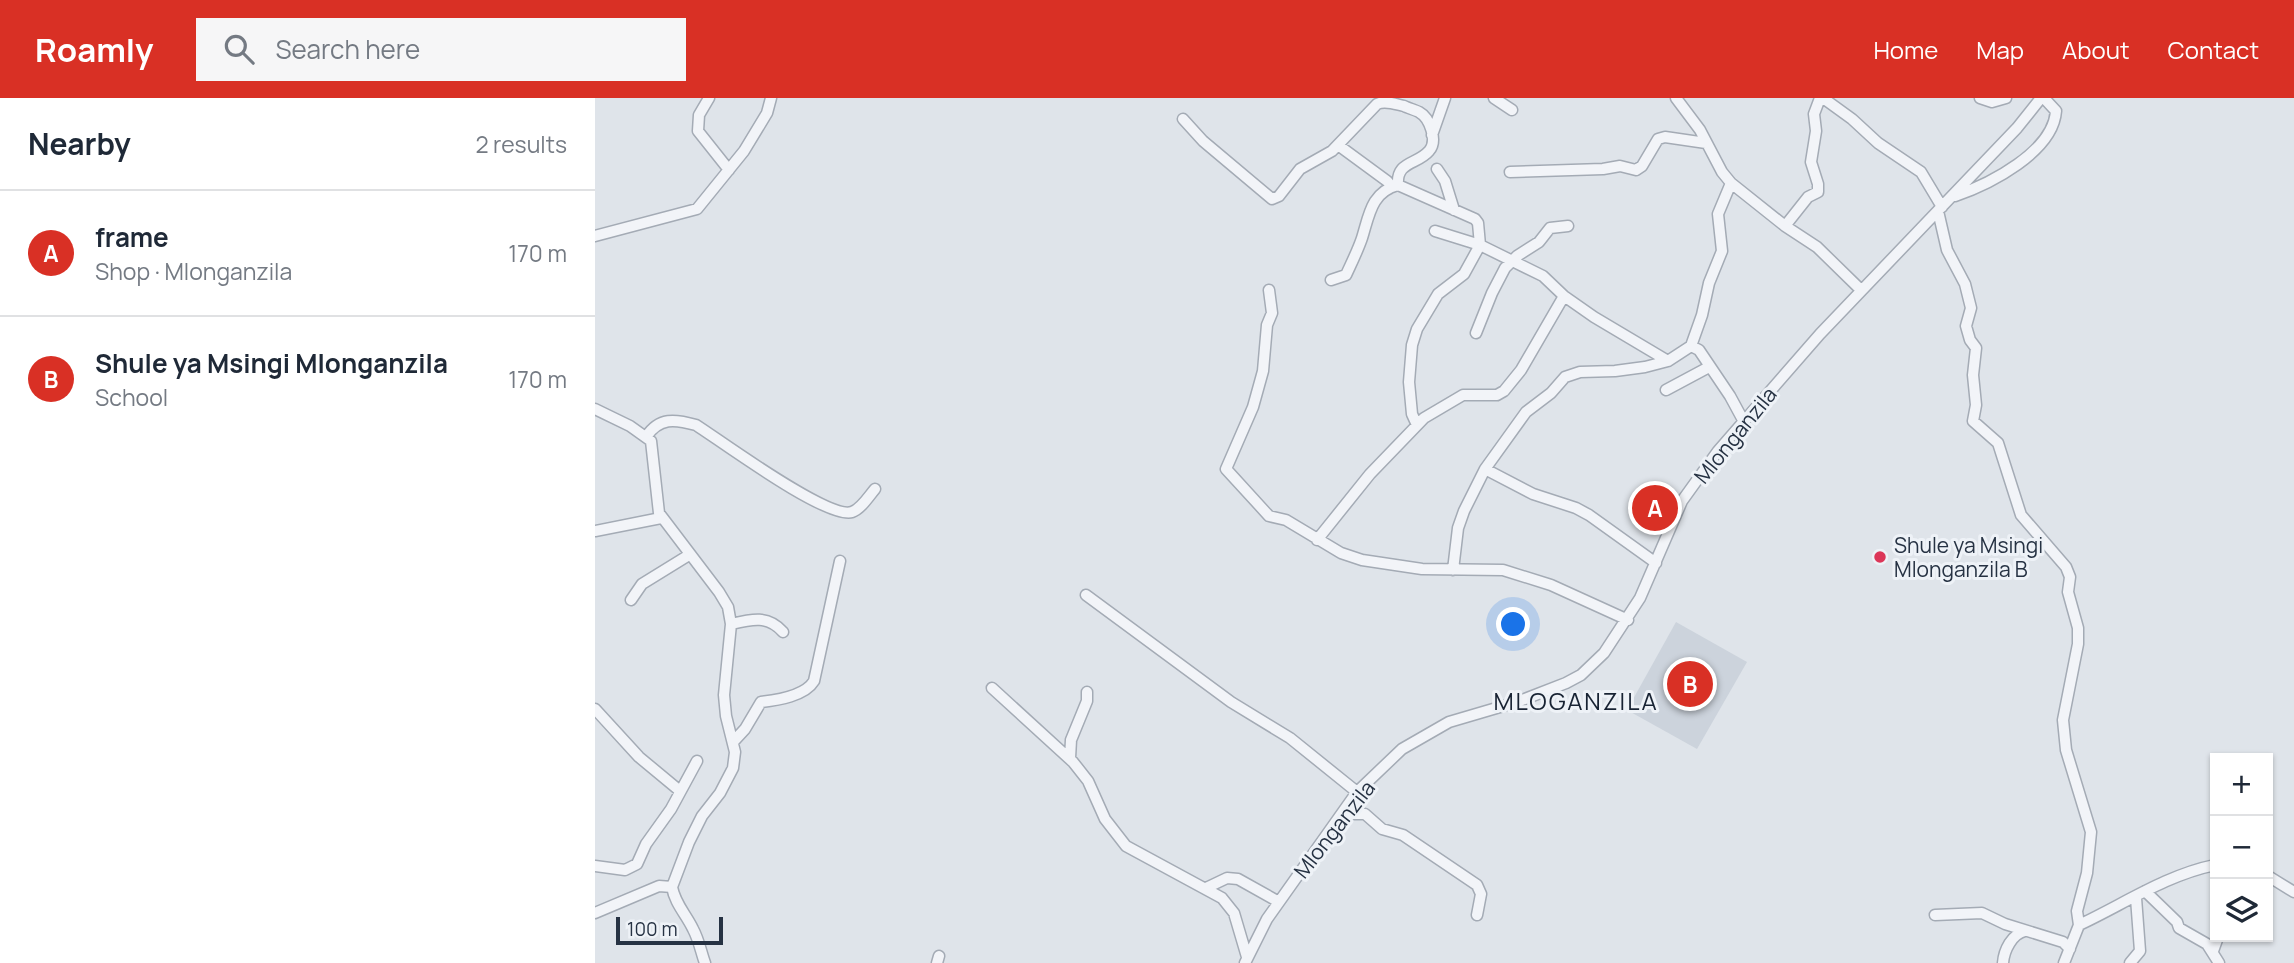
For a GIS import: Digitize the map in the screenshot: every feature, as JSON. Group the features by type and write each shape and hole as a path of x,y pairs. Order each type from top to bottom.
{"street":[{"path":"709,98 699,115 698,131 729,170"},
{"path":"596,234 697,209 729,170 761,124 771,98"},
{"path":"1331,280 1346,275 1361,240 1371,206 1384,191 1395,186 1402,170 1429,152 1445,98"},
{"path":"1494,98 1511,110"},
{"path":"1676,98 1700,130 1722,172 1731,183 1785,226 1817,247 1861,290"},
{"path":"1785,226 1808,197 1818,192 1811,162 1816,131 1815,109 1822,98 1852,119 1878,143 1921,172 1940,209 1947,250 1965,284 1971,308 1966,326 1970,340 1976,348 1973,369 1976,405 1973,424 1998,443 2013,484 2018,510 2066,567 2070,577 2068,592 2078,628 2078,644 2063,720 2069,768 2091,832 2087,873 2077,911 2079,925 2064,963"},
{"path":"1980,98 1992,102 2006,98"},
{"path":"1951,197 1983,184 2038,149 2056,121 2056,111 2043,98"},
{"name":"Mlonganzila","path":"1246,960 1279,902 1357,792 1402,749 1449,722 1539,694 1581,675 1604,653 1628,620 1682,501 1743,421 1861,290 2043,98"},
{"path":"1182,120 1272,199 1279,196 1300,169 1328,154 1373,107 1384,100 1420,112 1430,126 1432,136"},
{"path":"1510,172 1620,166 1636,170 1642,166 1658,139 1665,137 1706,142"},
{"path":"1338,145 1395,186 1477,221 1479,245 1460,278 1433,300 1414,340 1409,382 1412,414 1417,425"},
{"path":"1437,169 1445,181 1454,210"},
{"path":"1453,570 1458,528 1485,469 1526,412 1551,393 1565,377 1580,372 1615,371 1668,361 1691,346 1721,251 1718,214 1731,183"},
{"path":"1476,333 1496,284 1512,261 1539,242 1550,228 1568,226"},
{"path":"1435,231 1479,245 1543,276 1564,296 1624,337 1668,361"},
{"path":"1269,290 1272,313 1267,325 1263,371 1253,407 1226,469 1269,516 1286,520 1341,553 1362,560 1453,570 1503,570 1551,585 1628,620"},
{"path":"1317,540 1370,474 1417,425 1462,395 1497,395 1504,391 1521,370 1564,296"},
{"path":"1691,346 1699,350 1743,421"},
{"path":"1666,390 1709,366"},
{"path":"595,410 630,426 652,444 656,497 661,518 724,600 731,624 724,695 735,752 730,775 702,816 671,887 681,913 692,926 705,963"},
{"path":"646,438 656,425 664,420 678,420 696,425 787,485 846,513 857,509 875,489"},
{"path":"1485,469 1533,494 1589,515 1656,563"},
{"path":"595,531 661,518"},
{"path":"631,600 642,584 689,555"},
{"path":"733,742 745,729 761,702 810,688 814,681 839,561"},
{"path":"1086,595 1231,702 1290,738 1357,792"},
{"path":"731,624 761,619 776,625 783,632"},
{"path":"992,688 1070,758 1088,781 1104,819 1118,837 1144,856 1222,898 1234,913 1246,960"},
{"path":"1070,758 1071,740 1087,701 1087,692"},
{"path":"595,709 639,757 680,791"},
{"path":"595,866 625,870 633,868 697,761"},
{"path":"1345,811 1365,814 1382,829 1403,835 1477,885 1481,894 1477,915"},
{"path":"2079,925 2136,898 2174,876 2210,865"},
{"path":"1206,888 1227,878 1238,879 1279,902"},
{"path":"2272,879 2294,892"},
{"path":"2273,886 2280,884"},
{"path":"595,914 660,886 671,887"},
{"path":"2145,891 2177,922 2179,928 2200,939 2213,951 2219,963"},
{"path":"2130,963 2140,951 2136,898"},
{"path":"1935,915 1982,913 2025,931 2063,942 2070,949"},
{"path":"2003,963 2011,940 2025,931"},
{"path":"2213,951 2216,942"}],"shaded area":[{"path":"1676,622 1747,662 1697,749 1627,710"}],"place":[{"name":"frame","path":"1655,508"},
{"name":"Shule ya Msingi Mlonganzila B","path":"1880,557"},
{"name":"Shule ya Msingi Mlonganzila","path":"1690,684"}],"district":[{"name":"MLOGANZILA","path":"1576,700"}]}
